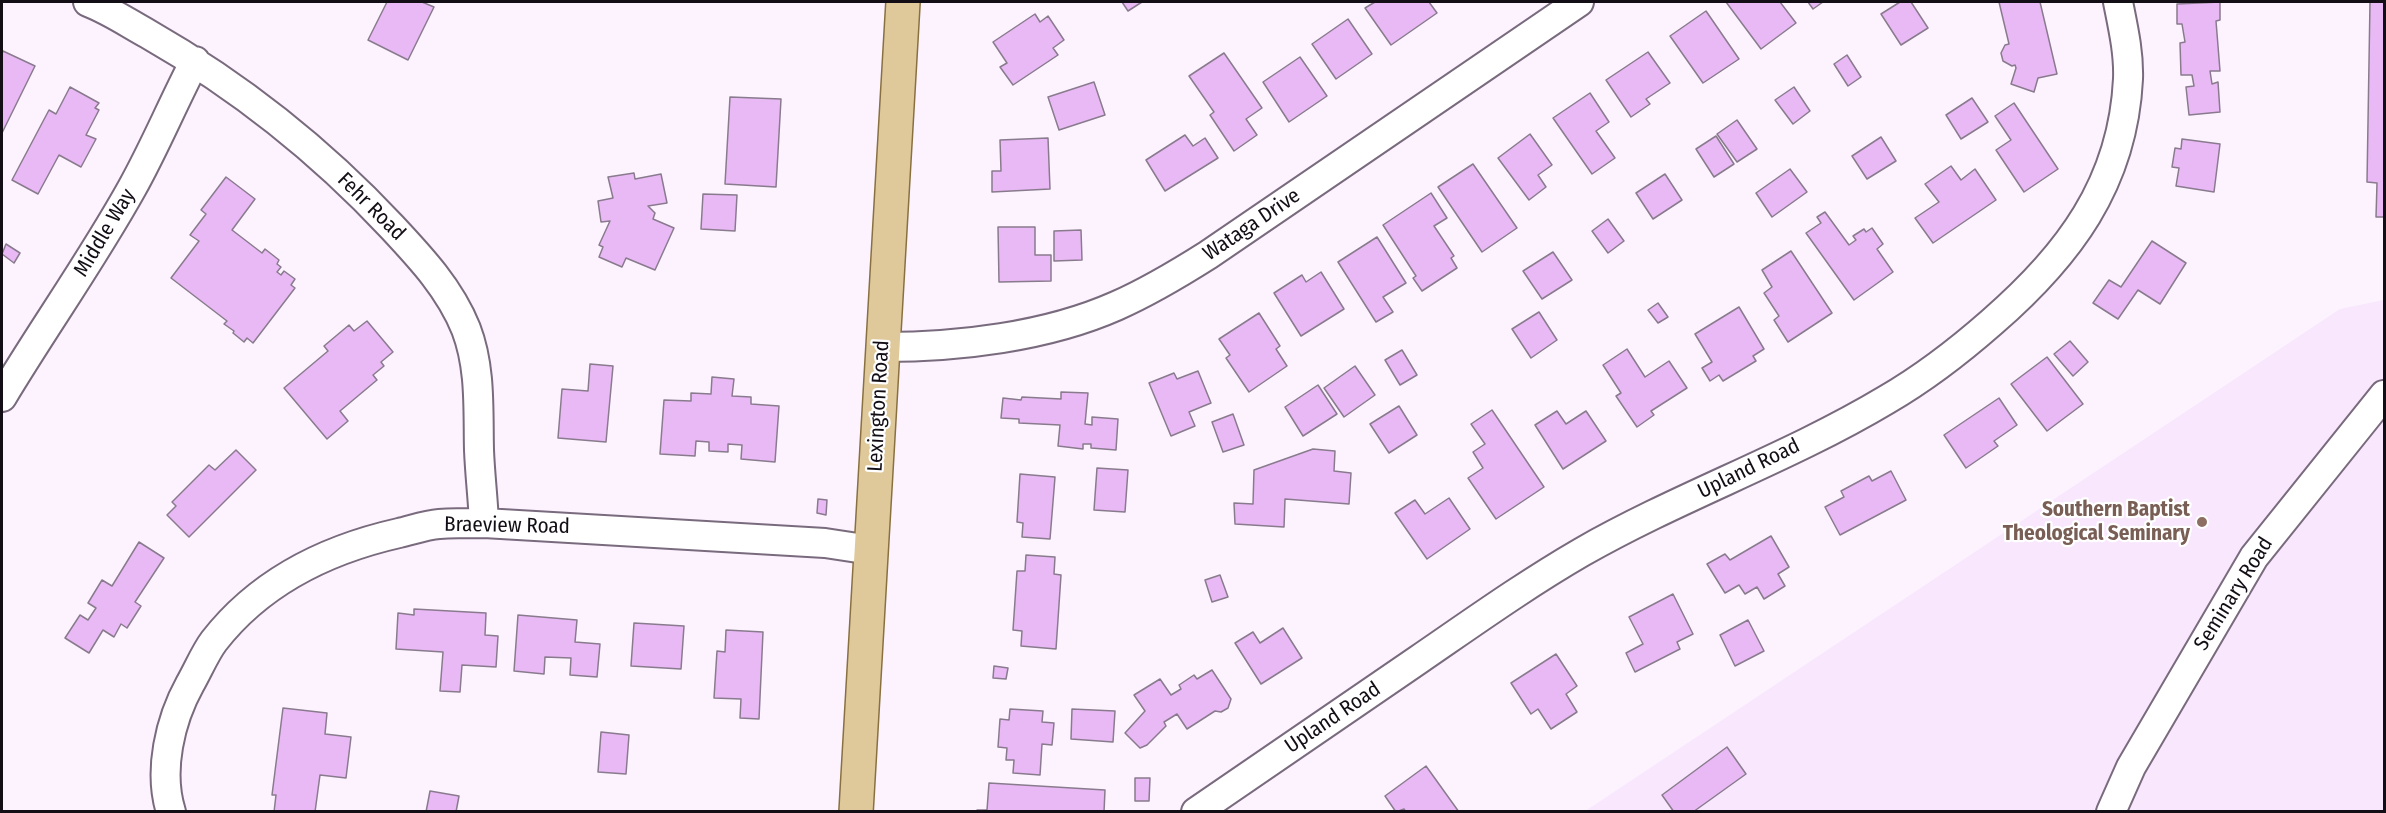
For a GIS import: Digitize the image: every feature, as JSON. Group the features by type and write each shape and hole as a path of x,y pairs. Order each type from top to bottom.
{"main road":[{"name":"Lexington Road","path":"856,812 903,2"}],"street":[{"name":"Fehr Road","path":"88,2 195,61 293,133 366,200 427,265 455,306 466,331 473,357 479,404 479,450 484,523"},
{"name":"Wataga Drive","path":"883,347 925,346 1003,337 1061,324 1114,307 1160,285 1208,255 1579,2"},
{"name":"Upland Road","path":"1196,812 1503,602 1582,552 1887,400 1961,349 2022,297 2056,260 2077,232 2095,204 2114,160 2125,116 2128,77 2128,50 2118,2"},
{"name":"Middle Way","path":"2,397 89,261 133,187 195,61"},
{"name":"Seminary Road","path":"2111,812 2132,767 2253,557 2385,395"},
{"name":"Braeview Road","path":"171,812 166,780 167,753 177,713 185,693 213,642 232,620 265,591 289,575 335,551 362,541 437,524 484,523 825,543 871,550"}],"shaded area":[{"name":"Southern Baptist Theological Seminary","path":"2384,300 2384,811 1584,812 2340,309"}],"building":[{"path":"387,2 422,2 434,7 408,60 368,40"},
{"path":"1122,2 1142,2 1128,11"},
{"path":"1375,2 1429,2 1437,13 1391,45 1365,8"},
{"path":"1726,2 1780,2 1796,23 1761,49"},
{"path":"1808,2 1823,2 1813,9"},
{"path":"1900,2 1911,2 1928,28 1901,45 1881,14"},
{"path":"1999,2 2040,2 2057,74 2038,78 2034,92 2011,84 2016,68 2015,65 2012,66 2003,61 2001,53 2005,45 2009,44"},
{"path":"2220,2 2220,20 2216,21 2220,71 2210,71 2212,84 2218,82 2220,112 2189,115 2186,87 2194,86 2192,75 2181,75 2180,43 2185,42 2182,24 2177,24 2177,4"},
{"path":"2370,2 2384,2 2384,217 2376,217 2377,183 2367,182"},
{"path":"1706,11 1739,59 1703,83 1670,36"},
{"path":"1035,14 1040,22 1048,16 1064,40 1053,48 1058,55 1013,85 1000,67 1007,63 993,42"},
{"path":"1348,19 1372,54 1336,79 1312,44"},
{"path":"3,51 35,66 2,133 2,54"},
{"path":"1648,52 1670,83 1646,99 1650,104 1631,117 1606,80"},
{"path":"1224,53 1262,108 1246,119 1257,135 1234,151 1210,115 1214,112 1189,76"},
{"path":"1847,55 1861,77 1848,86 1834,64"},
{"path":"1300,57 1327,96 1289,122 1263,82"},
{"path":"1094,82 1105,115 1059,130 1048,97"},
{"path":"70,87 99,103 95,108 99,110 86,135 96,139 81,167 59,155 38,194 12,180 49,110 56,114"},
{"path":"1794,87 1810,111 1793,124 1775,100"},
{"path":"1590,93 1609,122 1596,131 1615,158 1592,174 1553,118"},
{"path":"730,97 781,99 776,187 725,184"},
{"path":"1972,98 1988,122 1961,139 1946,115"},
{"path":"2014,103 2058,169 2024,192 1996,150 2011,140 1995,116"},
{"path":"1737,120 1757,149 1737,162 1717,134"},
{"path":"1530,134 1552,165 1538,175 1546,187 1529,200 1498,158"},
{"path":"1185,135 1193,146 1205,138 1218,158 1165,191 1146,160"},
{"path":"1716,136 1734,164 1714,177 1696,149"},
{"path":"1881,137 1896,161 1867,179 1852,156"},
{"path":"1048,138 1050,189 992,192 992,171 1001,171 1000,140"},
{"path":"2182,139 2220,144 2214,192 2176,186 2179,168 2172,167 2175,148 2181,149"},
{"path":"1473,164 1517,228 1482,252 1438,187"},
{"path":"1951,166 1961,180 1975,169 1996,200 1933,243 1915,218 1939,202 1925,184"},
{"path":"1790,169 1807,192 1772,217 1756,193"},
{"path":"634,173 635,179 661,174 667,203 648,206 655,213 653,219 674,228 655,270 626,258 622,267 599,257 603,247 599,245 610,221 601,222 598,201 613,198 608,177"},
{"path":"1665,174 1682,200 1653,219 1636,193"},
{"path":"226,177 255,199 232,230 262,253 265,249 279,260 277,264 281,267 277,272 281,275 284,271 295,279 291,285 295,288 253,343 247,338 244,342 224,324 227,321 171,278 199,241 190,235 206,214 201,210"},
{"path":"1431,193 1447,218 1434,226 1454,256 1451,258 1457,268 1422,291 1413,278 1416,276 1383,225"},
{"path":"703,194 737,195 735,231 701,229"},
{"path":"1825,212 1849,245 1856,240 1853,236 1864,229 1866,232 1872,228 1883,244 1877,249 1893,272 1854,300 1806,233 1821,223 1817,217"},
{"path":"1608,219 1624,241 1608,253 1592,231"},
{"path":"998,227 1035,227 1035,255 1051,255 1051,281 999,282"},
{"path":"1081,230 1082,260 1054,261 1054,231"},
{"path":"1377,237 1406,283 1383,297 1393,312 1376,322 1338,262"},
{"path":"2152,241 2186,263 2160,304 2138,290 2118,319 2093,303 2109,280 2121,287"},
{"path":"6,244 20,253 14,263 2,254"},
{"path":"1791,251 1832,313 1788,342 1774,320 1779,316 1764,293 1772,287 1762,270"},
{"path":"1553,252 1572,280 1542,299 1523,271"},
{"path":"1321,272 1344,309 1301,336 1274,293 1302,275 1306,282"},
{"path":"1658,303 1668,317 1658,323 1648,310"},
{"path":"1739,307 1764,349 1753,356 1756,361 1723,381 1719,375 1710,381 1702,368 1712,362 1695,334"},
{"path":"1539,312 1557,340 1531,358 1512,329"},
{"path":"1259,313 1280,346 1276,349 1287,366 1249,392 1226,358 1230,355 1219,339"},
{"path":"367,321 393,352 381,362 384,366 373,375 377,380 340,411 348,421 327,439 284,388 328,351 324,346 349,325 354,331"},
{"path":"2070,341 2088,362 2073,376 2054,354"},
{"path":"1627,349 1645,377 1669,361 1687,388 1651,411 1654,415 1637,427 1616,396 1621,393 1603,365"},
{"path":"1402,350 1417,375 1400,385 1385,360"},
{"path":"2047,357 2083,404 2047,431 2011,384"},
{"path":"590,364 613,366 606,442 558,438 562,389 588,391"},
{"path":"1355,366 1375,395 1344,417 1324,388"},
{"path":"1198,371 1211,403 1189,412 1195,426 1171,436 1149,383 1174,373 1177,379"},
{"path":"712,377 734,379 732,396 751,397 751,404 779,406 775,462 741,459 742,445 728,444 728,452 709,451 709,442 696,441 695,456 660,454 664,400 691,401 691,393 711,394"},
{"path":"1318,385 1337,414 1303,436 1285,407"},
{"path":"1061,392 1088,393 1085,424 1092,425 1092,417 1118,419 1116,450 1091,448 1091,444 1083,444 1083,449 1058,446 1060,425 1019,423 1019,419 1001,418 1003,398 1061,399"},
{"path":"1999,398 2017,425 1994,441 1998,446 1966,468 1944,435"},
{"path":"1399,406 1417,435 1389,453 1370,424"},
{"path":"1492,410 1544,487 1496,519 1468,478 1483,468 1473,452 1485,444 1471,424"},
{"path":"1557,411 1566,424 1586,411 1606,441 1563,469 1535,425"},
{"path":"1233,414 1244,445 1223,452 1212,422"},
{"path":"1313,449 1335,451 1334,471 1351,473 1349,504 1285,499 1284,527 1235,524 1234,503 1253,504 1254,470"},
{"path":"236,450 256,470 189,537 167,515 176,506 172,502 209,465 215,470"},
{"path":"1097,468 1128,470 1125,512 1094,510"},
{"path":"1891,471 1906,500 1840,535 1825,507 1844,497 1841,491 1869,476 1872,481"},
{"path":"1020,474 1055,477 1050,539 1022,537 1023,523 1017,522"},
{"path":"1449,498 1470,529 1427,559 1395,513 1415,500 1425,514"},
{"path":"818,499 827,500 826,515 817,513"},
{"path":"1771,536 1789,567 1778,574 1785,586 1764,599 1757,587 1745,594 1739,585 1725,593 1707,564 1725,554 1730,560"},
{"path":"139,542 164,558 135,602 141,606 127,628 121,624 114,637 103,630 89,653 65,638 80,615 88,620 96,608 88,603 102,580 112,586"},
{"path":"1026,555 1055,557 1054,574 1061,575 1056,649 1021,646 1022,631 1013,630 1017,571 1025,571"},
{"path":"1220,575 1228,597 1212,602 1205,580"},
{"path":"1673,594 1693,634 1677,642 1680,649 1635,672 1626,653 1643,644 1629,617"},
{"path":"414,609 486,613 485,635 498,636 496,667 462,665 460,692 440,691 443,652 396,649 398,613 414,615"},
{"path":"518,615 577,620 575,642 600,644 597,677 570,675 571,658 545,657 544,674 514,671"},
{"path":"1748,620 1764,651 1735,666 1720,635"},
{"path":"634,623 684,626 681,669 631,666"},
{"path":"1283,628 1302,658 1261,684 1235,643 1253,632 1260,643"},
{"path":"726,630 763,632 759,719 740,718 741,699 714,698 717,651 725,652"},
{"path":"1556,654 1577,686 1566,694 1577,712 1551,729 1538,709 1531,714 1511,683"},
{"path":"994,666 1008,668 1006,679 993,678"},
{"path":"1212,670 1231,699 1228,708 1221,712 1215,711 1187,729 1177,714 1164,722 1166,726 1147,745 1140,748 1125,733 1145,711 1134,695 1160,679 1171,695 1181,689 1179,685 1194,675 1197,679"},
{"path":"283,708 327,713 325,734 351,737 346,778 320,775 315,812 274,812 276,795 272,795"},
{"path":"1010,709 1043,711 1042,722 1054,723 1052,745 1042,744 1040,775 1013,773 1014,760 1006,760 1007,748 998,747 1000,719 1009,720"},
{"path":"1072,709 1115,711 1113,742 1071,739"},
{"path":"601,732 629,735 626,774 598,772"},
{"path":"1727,747 1746,774 1693,812 1674,812 1662,795"},
{"path":"1426,766 1459,812 1406,812 1404,809 1396,812 1385,796"},
{"path":"1135,778 1150,778 1149,801 1135,801"},
{"path":"989,783 1105,790 1104,812 977,812 977,810 987,810"},
{"path":"430,791 459,796 456,812 426,812"}],"place":[{"name":"Southern Baptist Theological Seminary","path":"2202,522"}]}
